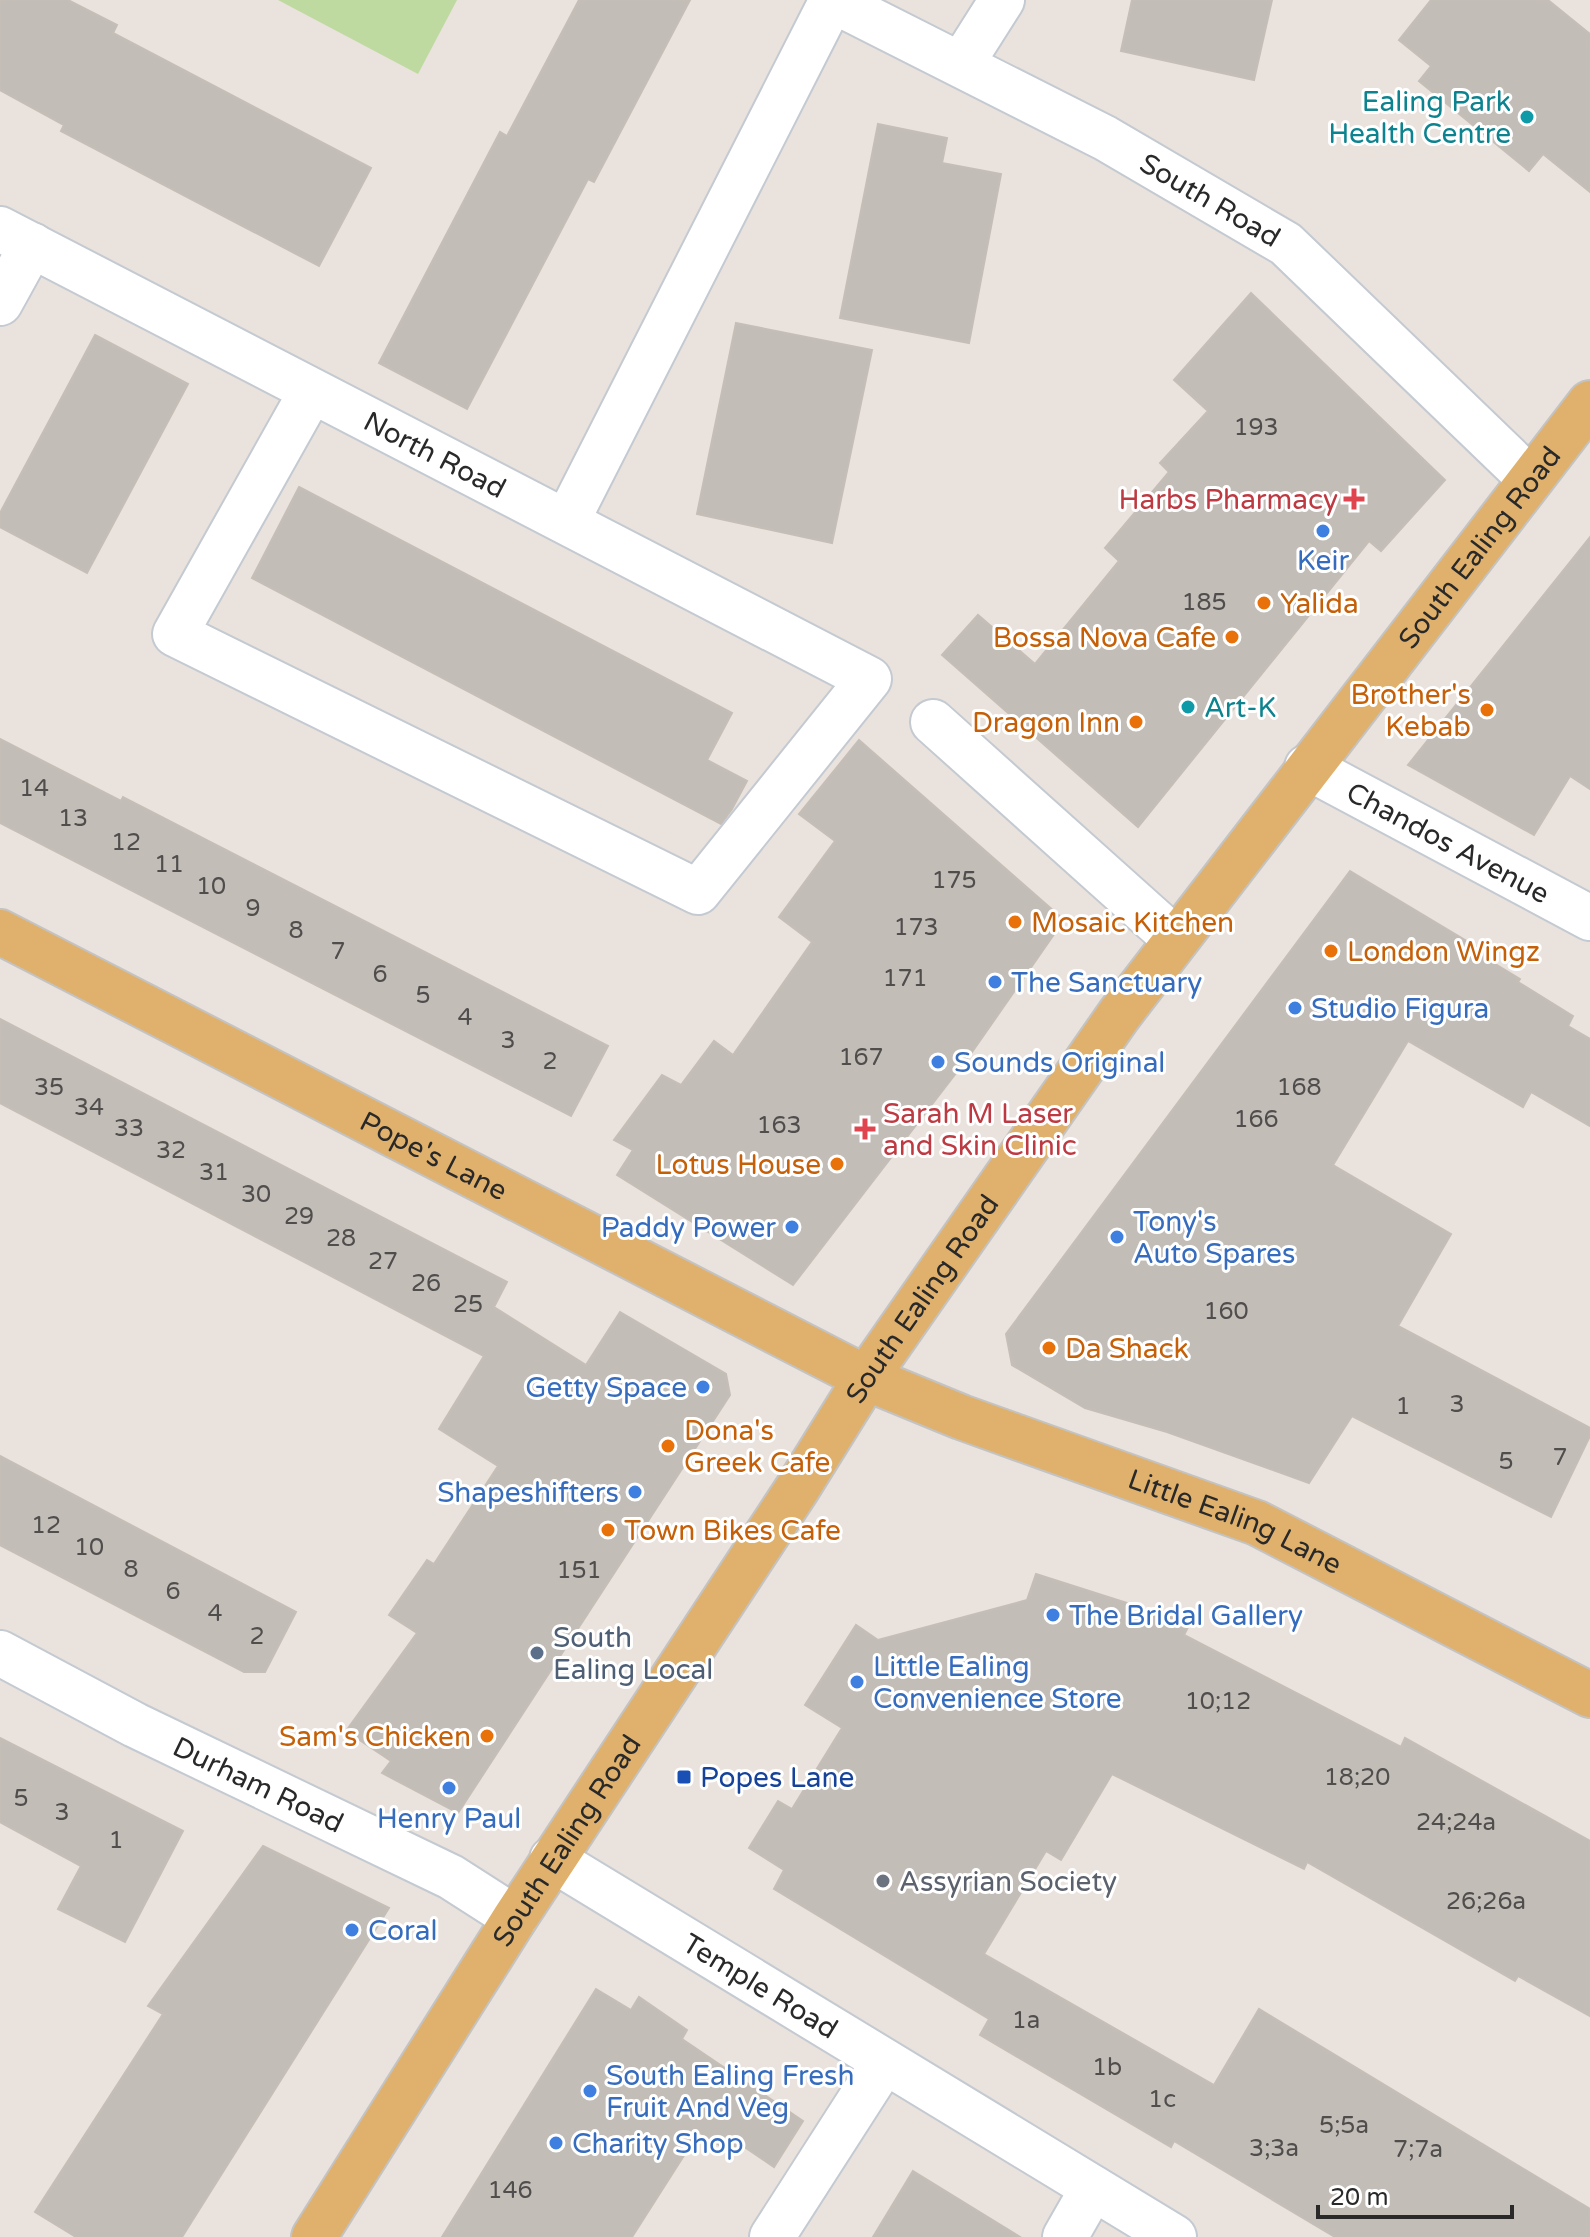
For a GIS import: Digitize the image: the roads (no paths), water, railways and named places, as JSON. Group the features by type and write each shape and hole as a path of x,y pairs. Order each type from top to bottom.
{"main road":[{"name":"South Ealing Road","path":"314,2237 552,1859 789,1502 866,1378 1175,939 1590,403"},
{"name":"Pope's Lane","path":"0,932 866,1378"},
{"name":"Little Ealing Lane","path":"866,1378 961,1417 1257,1523 1590,1695"}],"street":[{"name":"South Road","path":"832,0 962,63 1105,138 1286,244 1530,479"},
{"path":"567,521 832,0"},
{"path":"962,63 1002,0"},
{"path":"0,303 16,237"},
{"name":"North Road","path":"16,237 869,679 698,892 175,634 311,392"},
{"path":"933,722 1175,939"},
{"name":"Chandos Avenue","path":"1307,767 1590,918"},
{"name":"Durham Road","path":"0,1653 135,1725 451,1877 515,1918"},
{"name":"Temple Road","path":"552,1859 883,2064 1174,2237"},
{"path":"772,2237 883,2064"},
{"path":"1065,2237 1093,2188"}],"place":[{"name":"Ealing Park Health Centre","path":"1527,117"},
{"name":"Harbs Pharmacy","path":"1354,499"},
{"name":"Keir","path":"1323,531"},
{"name":"Yalida","path":"1264,603"},
{"name":"Bossa Nova Cafe","path":"1232,637"},
{"name":"Art-K","path":"1188,707"},
{"name":"Brother's Kebab","path":"1487,710"},
{"name":"Dragon Inn","path":"1136,722"},
{"name":"Mosaic Kitchen","path":"1015,922"},
{"name":"London Wingz","path":"1331,951"},
{"name":"The Sanctuary","path":"995,982"},
{"name":"Studio Figura","path":"1295,1008"},
{"name":"Sounds Original","path":"938,1062"},
{"name":"Sarah M Laser and Skin Clinic","path":"865,1129"},
{"name":"Lotus House","path":"837,1164"},
{"name":"Paddy Power","path":"792,1227"},
{"name":"Tony's Auto Spares","path":"1117,1237"},
{"name":"Da Shack","path":"1049,1348"},
{"name":"Getty Space","path":"703,1387"},
{"name":"Dona's Greek Cafe","path":"668,1446"},
{"name":"Shapeshifters","path":"635,1492"},
{"name":"Town Bikes Cafe","path":"608,1530"},
{"name":"The Bridal Gallery","path":"1053,1615"},
{"name":"South Ealing Local","path":"537,1653"},
{"name":"Little Ealing Convenience Store","path":"857,1682"},
{"name":"Sam's Chicken","path":"487,1736"},
{"name":"Popes Lane","path":"684,1777"},
{"name":"Henry Paul","path":"449,1788"},
{"name":"Assyrian Society","path":"883,1881"},
{"name":"Coral","path":"352,1930"},
{"name":"South Ealing Fresh Fruit And Veg","path":"590,2091"},
{"name":"Charity Shop","path":"556,2143"}]}
